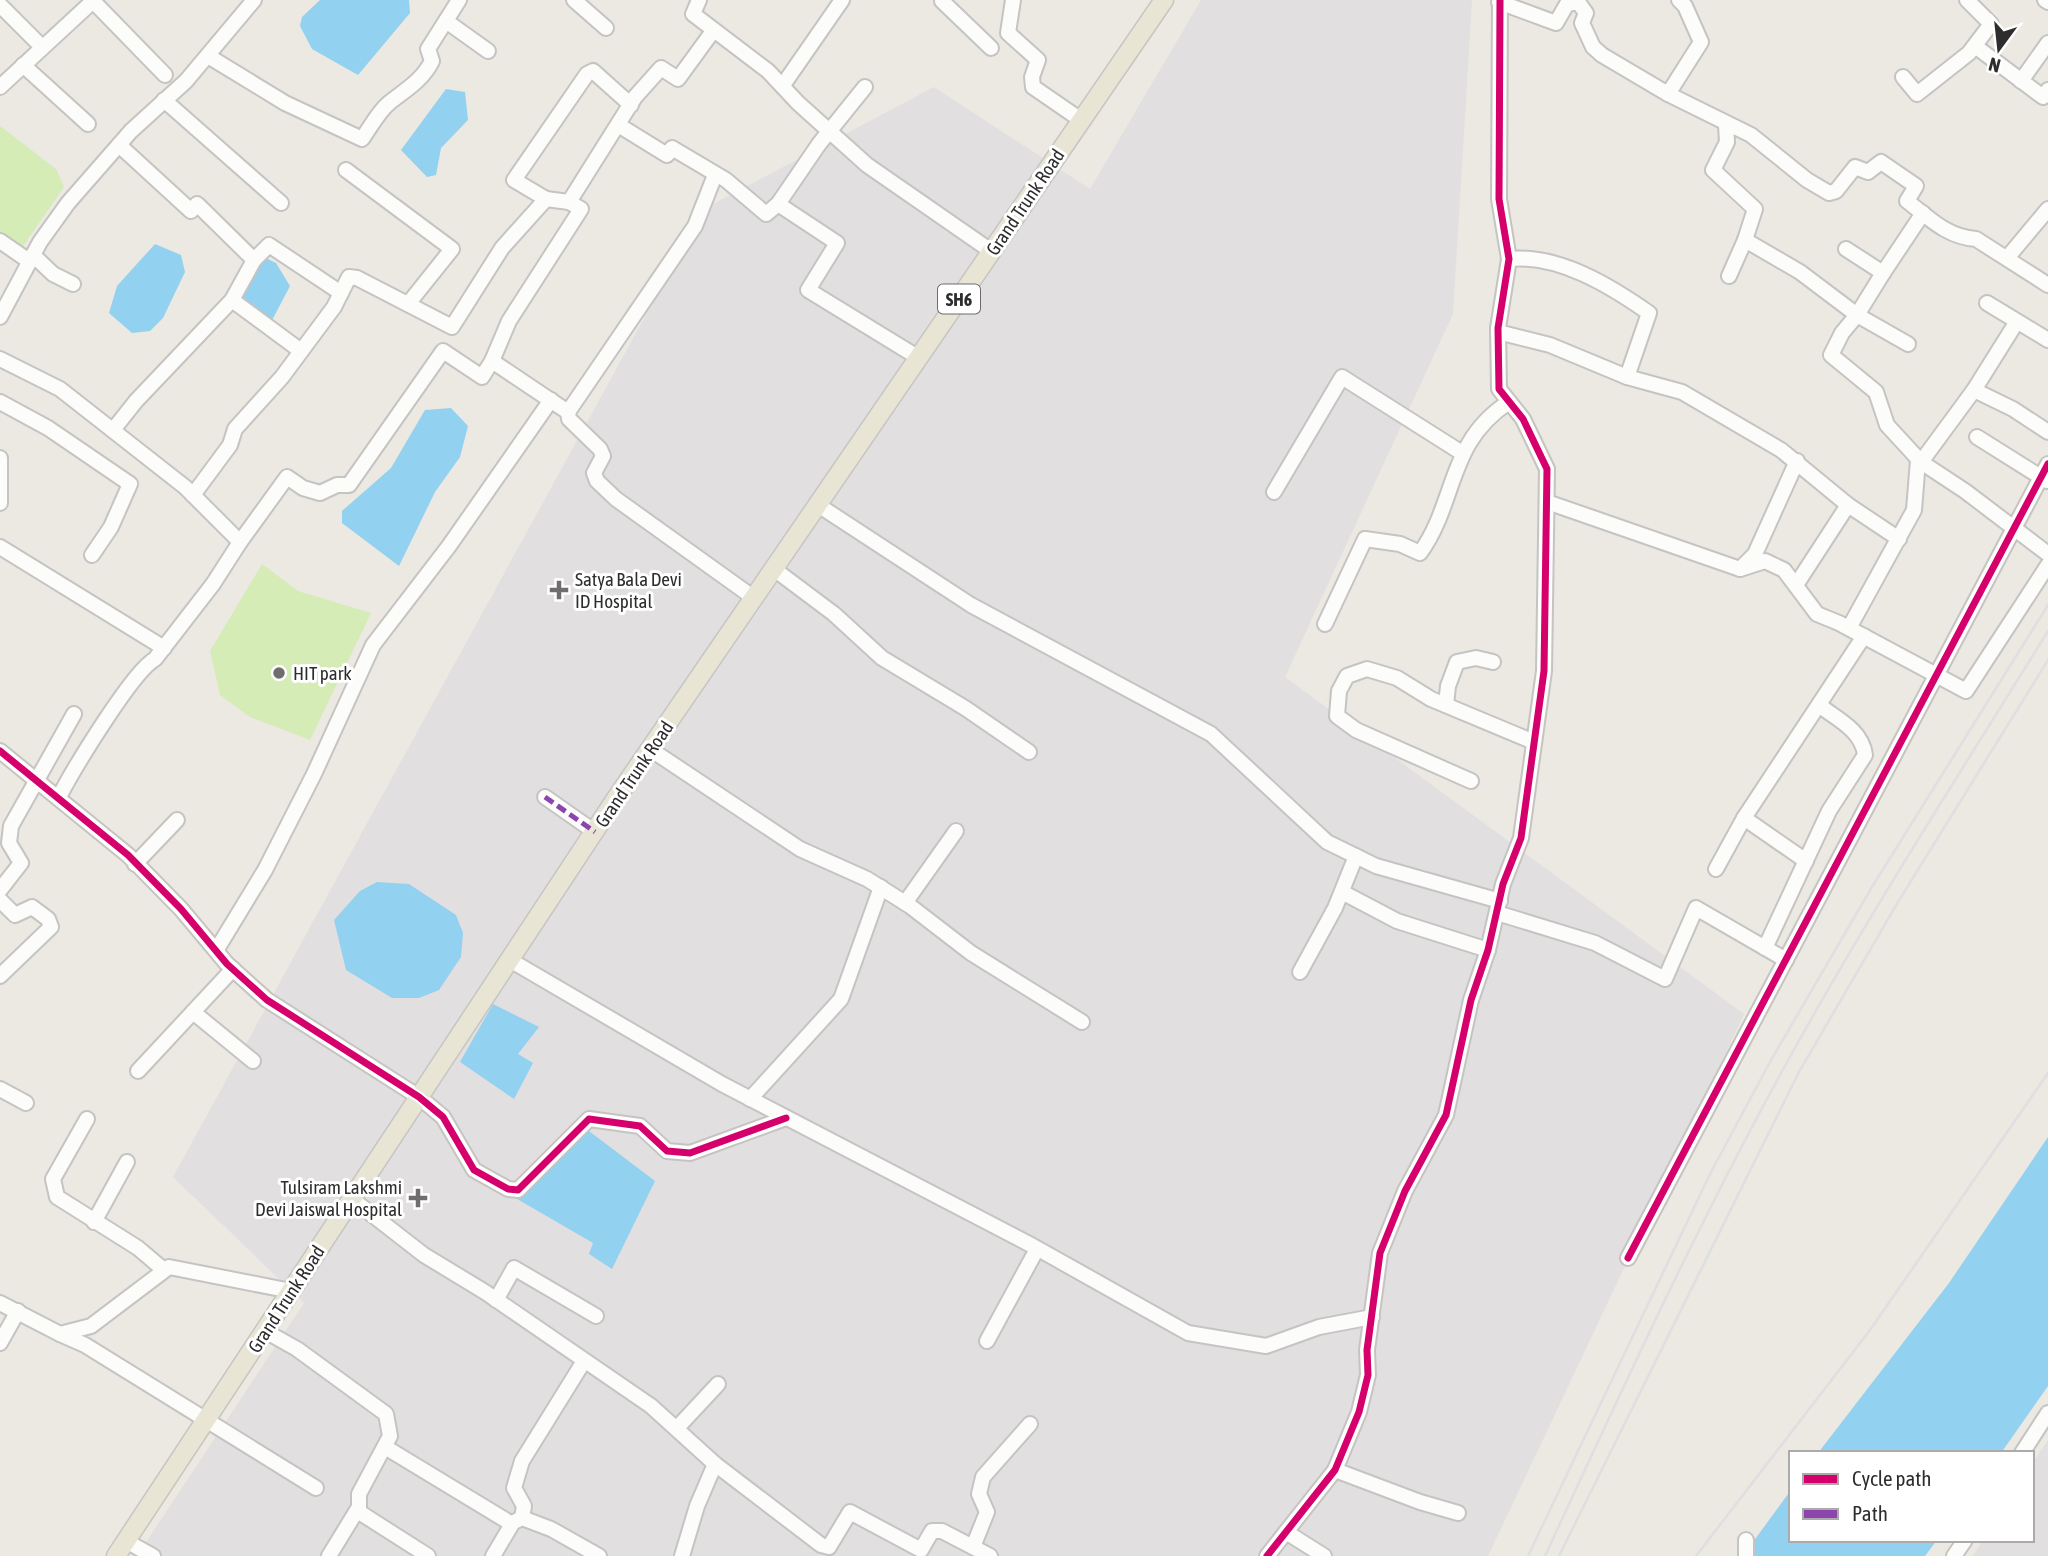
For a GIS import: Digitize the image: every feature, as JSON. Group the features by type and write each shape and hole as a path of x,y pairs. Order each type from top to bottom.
{"main road":[{"name":"Grand Trunk Road","path":"121,1549 650,749 1164,0"}],"street":[{"path":"0,87 93,0 165,75"},
{"path":"0,317 31,258 68,203 118,145 208,56 254,0"},
{"path":"208,56 285,103 362,139 388,103 408,90 427,71 432,61 428,49 459,0"},
{"path":"574,0 607,28"},
{"path":"699,0 693,14 783,85 867,165 991,251"},
{"path":"783,85 842,0"},
{"path":"942,0 991,48"},
{"path":"1013,0 1008,33 1038,60 1032,77 1033,87 1081,120"},
{"path":"1668,94 1701,42 1685,6 1679,0"},
{"path":"1903,77 1917,94 1975,46 1991,24 1968,0"},
{"path":"1267,1556 1335,1470 1359,1412 1365,1387 1380,1252 1405,1191 1446,1115 1471,1000 1521,838 1544,671 1547,469 1523,419 1499,389 1498,332 1509,259 1499,200 1500,1 1556,23 1567,4 1578,2 1586,13 1582,23 1593,47 1668,94 1760,141 1807,180 1829,192 1836,191 1855,167 1868,172 1881,162 1916,186 1907,201 1942,229 1964,238 1976,239 2048,285"},
{"path":"0,5 42,47"},
{"path":"446,21 488,51"},
{"path":"569,202 631,105 661,68 678,79 713,31"},
{"path":"2021,80 2048,43"},
{"path":"1975,46 2043,97 2048,90"},
{"path":"23,65 88,124"},
{"path":"59,797 74,767 126,690 146,664 164,648 213,584 240,541 287,477 303,488 320,493 337,485 349,485 443,351 482,377 509,321 582,209 569,202 546,199 514,180 587,74 593,71 602,76 631,105"},
{"path":"620,126 667,155 672,148 726,180 766,214 778,204 865,87"},
{"path":"164,100 281,203"},
{"path":"1726,125 1727,142 1713,170 1755,209 1729,276"},
{"path":"118,145 191,211 197,204 254,260"},
{"path":"346,170 452,249 408,304"},
{"path":"715,175 688,237 568,412 569,419 600,449 603,456 594,473 597,481 615,499 754,598"},
{"path":"193,495 230,445 235,429 301,351 334,307 345,282 352,277 452,327 502,248 546,199"},
{"path":"778,204 837,243 808,290 919,358"},
{"path":"2007,258 2048,209"},
{"path":"1923,213 1857,315 1842,332 1831,355 1875,392 1887,425 1919,461 2048,554"},
{"path":"1745,240 1800,272 1857,315 1908,344"},
{"path":"0,241 73,285"},
{"path":"113,430 136,401 232,300 254,260 270,245 341,293"},
{"path":"1846,249 1883,273"},
{"path":"1509,259 1531,256 1561,265 1630,299 1648,313 1627,377"},
{"path":"232,300 301,351"},
{"path":"1987,303 2048,340"},
{"path":"1849,628 1914,510 1919,461 1974,390 2016,323"},
{"path":"1498,332 1550,345 1627,377 1682,392 1797,461 1848,505 1899,539"},
{"path":"0,359 50,383 113,430 193,495 240,541"},
{"path":"492,361 568,412"},
{"path":"1274,492 1342,377 1462,453"},
{"path":"1974,390 2013,409 2048,432"},
{"path":"217,949 265,870 314,774 373,645 449,546 551,400"},
{"path":"0,402 48,428 130,484 111,527 92,555"},
{"path":"1325,624 1365,539 1399,544 1420,553 1434,527 1462,453 1495,411 1509,402"},
{"path":"1628,1258 2014,528 2046,474 1977,438"},
{"path":"0,458 0,503"},
{"path":"1740,569 1755,554 1797,461"},
{"path":"1547,502 1740,569 1765,561 1784,570 1817,614 1849,628 1966,691 2048,565"},
{"path":"818,505 971,605 1211,734 1327,842 1376,866 1464,888 1498,907 1595,943 1665,979 1696,908 1786,960"},
{"path":"1796,585 1848,505"},
{"path":"0,547 164,648"},
{"path":"775,569 834,614 882,658 965,708 1029,752"},
{"path":"1716,869 1744,818 1864,636"},
{"path":"1446,705 1448,686 1457,662 1476,658 1493,662"},
{"path":"1471,781 1356,730 1337,716 1339,691 1347,676 1367,668 1397,678 1446,705 1534,742"},
{"path":"1765,948 1829,811 1865,755 1863,742 1849,727 1819,706"},
{"path":"0,890 21,863 9,843 11,826 74,714"},
{"path":"650,749 800,849 821,856 880,887 971,953 1082,1022"},
{"path":"0,751 59,797 135,864 233,969 283,1012 320,1031 443,1116 474,1170 508,1189 518,1190 589,1119 639,1126 667,1151 690,1153 786,1118"},
{"path":"545,797 595,832"},
{"path":"1744,818 1807,861"},
{"path":"135,864 177,820"},
{"path":"905,903 956,831"},
{"path":"1300,972 1342,892 1356,856"},
{"path":"750,1099 841,999 880,887"},
{"path":"1342,892 1397,920 1488,950"},
{"path":"0,900 15,915 32,907 48,919 51,927 0,976"},
{"path":"510,960 750,1099 1037,1249 1188,1333 1266,1346 1319,1327 1372,1317"},
{"path":"138,1071 233,969"},
{"path":"193,1012 253,1061"},
{"path":"0,1090 26,1103"},
{"path":"87,1119 53,1180 57,1197 138,1248 164,1270"},
{"path":"94,1222 127,1162"},
{"path":"352,1199 424,1255 496,1300 651,1406 715,1464 821,1545 828,1547 850,1512 921,1550 932,1531 942,1531 990,1556"},
{"path":"987,1341 1037,1249"},
{"path":"60,1334 91,1326 169,1267 291,1291"},
{"path":"496,1300 514,1268 596,1317"},
{"path":"0,1303 85,1345 316,1488"},
{"path":"0,1343 18,1311"},
{"path":"265,1331 297,1349 386,1415 390,1436 359,1494 359,1512 428,1556"},
{"path":"493,1556 524,1506 514,1488 522,1461 584,1361"},
{"path":"677,1428 718,1384"},
{"path":"2023,1451 2048,1413"},
{"path":"973,1547 987,1512 979,1494 983,1477 1030,1424"},
{"path":"385,1447 517,1521 551,1529 599,1556"},
{"path":"682,1556 697,1506 715,1464"},
{"path":"1335,1470 1420,1502 1458,1513"},
{"path":"329,1556 359,1507"},
{"path":"1286,1532 1324,1556"},
{"path":"1746,1539 1746,1556"},
{"path":"121,1549 153,1556"}],"shaded area":[{"path":"1201,0 1472,0 1453,314 1285,677 1744,1014 1488,1556 137,1556 304,1303 173,1177 704,209 934,87 1090,189"},
{"path":"2048,1440 2048,1556 1973,1556 1982,1542 2034,1542 2034,1461"}],"green space":[{"path":"0,126 56,169 64,187 21,249 0,235"},
{"name":"HIT park","path":"262,564 298,591 371,613 310,740 250,717 220,695 210,651"}],"water":[{"path":"320,0 409,0 410,13 358,75 312,49 300,26 302,17"},
{"path":"446,89 465,92 468,120 441,148 436,175 427,177 401,150"},
{"path":"155,244 181,255 185,272 163,318 150,331 132,333 109,313 117,286"},
{"path":"257,254 276,263 290,286 269,326 231,292"},
{"path":"451,408 468,426 460,457 435,492 399,566 342,523 342,511 391,468 425,410"},
{"path":"377,882 409,884 456,915 463,933 461,957 439,990 419,998 392,998 346,970 334,920 360,891"},
{"path":"493,1004 539,1027 518,1054 533,1063 514,1099 460,1062"},
{"path":"577,1122 655,1181 612,1269 589,1254 593,1243 512,1196 555,1141"},
{"path":"2048,1137 2048,1386 2002,1451 1820,1451 1949,1283"},
{"path":"1789,1493 1789,1542 1936,1542 1925,1556 1755,1556 1753,1542"}],"railway":[{"path":"1528,1556 1711,1172 1770,1062 1872,887 2048,605"},
{"path":"1545,1556 1690,1248 1785,1066 1880,901 2048,631"},
{"path":"1559,1556 1799,1072 1898,902 2048,660"},
{"path":"1696,1556 1870,1330 2048,1073"}],"marked path":[{"path":"545,797 595,832"}],"cycle path":[{"path":"1267,1556 1335,1470 1359,1412 1368,1375 1367,1350 1380,1253 1405,1191 1446,1115 1471,1000 1488,950 1503,884 1521,838 1544,671 1547,469 1523,419 1499,389 1498,328 1509,259 1499,199 1500,0"},
{"path":"1628,1258 2048,464"},
{"path":"0,751 128,855 181,909 227,964 267,1000 419,1097 443,1117 474,1170 508,1189 518,1190 589,1119 640,1126 667,1151 690,1153 786,1118"}],"place":[{"name":"Satya Bala Devi ID Hospital","path":"559,590"},
{"name":"HIT park","path":"279,673"},
{"name":"Tulsiram Lakshmi Devi Jaiswal Hospital","path":"418,1198"}]}
